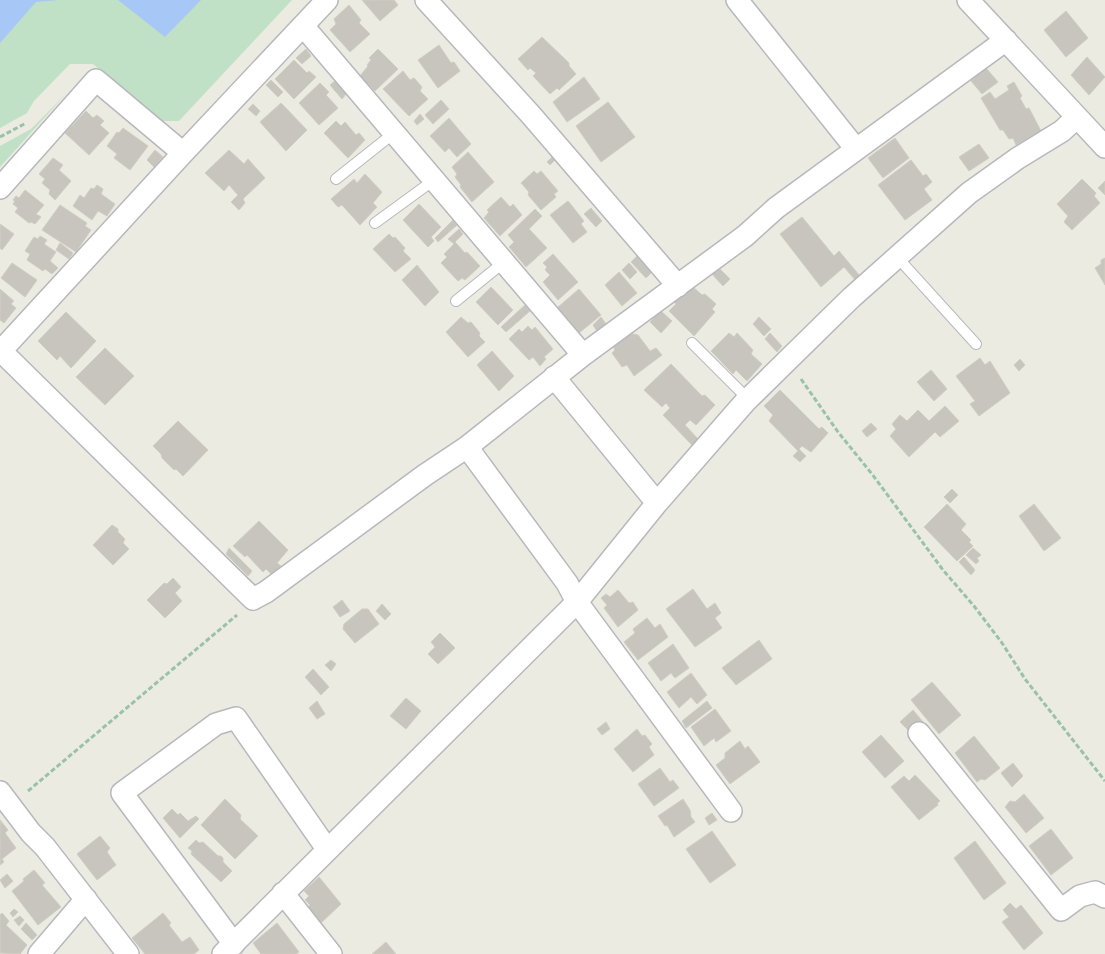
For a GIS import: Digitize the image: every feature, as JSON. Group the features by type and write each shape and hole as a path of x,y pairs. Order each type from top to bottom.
{"street":[{"path":"328,0 183,153 1,351 253,599 266,592 425,475 467,447 583,355 746,236 776,208 1006,40"},
{"path":"426,0 531,115 678,286"},
{"path":"737,0 856,149"},
{"path":"968,0 1105,146"},
{"path":"304,27 583,355"},
{"path":"0,188 96,80 183,153"},
{"path":"328,849 236,718 216,724 122,793 228,949 577,602 592,581 657,503 748,399 851,298 969,193 1018,158 1062,131 1077,117"},
{"path":"554,377 657,503"},
{"path":"467,447 567,583 577,602 731,811"},
{"path":"920,733 1061,910 1080,896 1095,892 1105,897"},
{"path":"5,799 128,954"},
{"path":"283,893 331,954"},
{"path":"39,954 86,899"}],"lane":[{"path":"336,179 394,133"},
{"path":"375,223 434,180"},
{"path":"897,257 976,344"},
{"path":"456,301 504,262"},
{"path":"692,344 748,399"}],"path":[{"path":"788,360 838,432 872,474 943,570 974,606 1002,643 1025,679 1105,781"},
{"path":"5,799 242,611 253,599"}],"green space":[{"path":"0,0 292,0 179,121 161,121 93,64 70,64 34,101 27,113 0,128"},
{"path":"65,95 0,167 0,146 31,129"}],"water":[{"path":"0,0 59,0 36,2 0,43"},
{"path":"118,0 201,0 165,37"}],"building":[{"path":"362,0 394,0 398,5 380,21"},
{"path":"349,5 361,20 359,23 370,34 350,52 330,30 336,24 334,19"},
{"path":"1066,11 1088,38 1066,57 1044,30"},
{"path":"542,37 569,63 569,66 576,74 559,90 557,88 550,94 533,76 536,73 530,68 528,70 518,59"},
{"path":"439,45 451,63 454,62 460,71 438,88 418,60"},
{"path":"306,49 311,56 302,64 296,58"},
{"path":"378,49 398,69 375,91 360,76 371,60 369,58"},
{"path":"1087,57 1105,77 1089,95 1071,75"},
{"path":"294,60 307,73 309,71 316,77 294,99 275,79"},
{"path":"986,68 998,82 982,94 971,81"},
{"path":"403,71 410,80 414,78 422,87 420,91 428,99 409,116 383,89"},
{"path":"584,77 600,99 567,122 553,102"},
{"path":"271,80 283,92 278,97 266,85"},
{"path":"335,81 346,94 342,99 330,85"},
{"path":"1014,82 1022,96 1020,98 1026,109 1029,108 1041,131 1016,145 1013,138 1009,139 1003,130 1000,130 981,98 990,92 995,99 1009,90 1007,86"},
{"path":"320,83 329,92 326,95 338,108 319,125 299,103"},
{"path":"441,100 449,109 433,124 425,115"},
{"path":"608,102 635,137 601,162 576,126"},
{"path":"281,103 307,130 286,151 260,122"},
{"path":"253,104 260,111 256,116 248,109"},
{"path":"86,111 93,118 97,115 104,121 100,125 109,133 89,155 65,133"},
{"path":"420,114 424,119 417,125 414,121"},
{"path":"449,118 471,144 457,157 449,148 445,152 430,136"},
{"path":"336,121 341,126 345,122 356,135 359,133 365,140 348,158 324,133"},
{"path":"123,128 148,146 130,170 114,158 117,154 107,146 117,132 119,133"},
{"path":"895,138 909,158 883,178 868,158"},
{"path":"979,144 989,158 969,171 959,157"},
{"path":"155,150 163,157 154,167 147,160"},
{"path":"229,150 244,164 248,159 265,178 243,199 245,203 239,210 231,202 238,195 229,185 224,191 205,173"},
{"path":"468,152 494,182 472,202 460,187 461,185 455,177 457,174 452,167"},
{"path":"552,157 555,160 550,165 547,162"},
{"path":"53,158 63,165 59,170 71,181 55,200 49,194 50,190 42,183 45,179 39,174"},
{"path":"911,160 923,176 926,174 932,182 924,189 932,200 905,220 878,185"},
{"path":"534,171 537,174 541,171 558,191 554,194 556,197 541,210 528,195 529,192 521,183"},
{"path":"365,174 382,192 373,203 377,207 360,225 342,205 338,207 331,199 354,179 357,183"},
{"path":"1082,179 1096,193 1094,196 1100,203 1072,230 1064,222 1068,216 1057,204"},
{"path":"1105,181 1105,195 1098,188"},
{"path":"97,185 103,189 101,194 115,204 107,216 98,211 92,220 73,206 80,195 84,198 91,188 94,189"},
{"path":"25,190 44,205 36,214 41,217 35,224 29,223 15,212 18,208 13,204 15,201 13,200 16,196 19,198"},
{"path":"501,197 510,207 513,204 522,215 500,236 484,218 489,212 487,210"},
{"path":"568,201 584,221 581,224 587,232 573,243 550,215"},
{"path":"419,204 441,227 431,237 434,241 428,247 403,220"},
{"path":"60,205 87,223 85,226 91,230 76,252 42,230"},
{"path":"591,208 602,221 596,227 584,214"},
{"path":"535,209 542,216 529,229 547,248 526,267 509,247 514,242 508,235"},
{"path":"802,217 834,256 839,251 860,276 856,281 844,267 821,287 780,234"},
{"path":"453,220 457,225 438,242 435,238"},
{"path":"0,224 14,234 2,250 0,248"},
{"path":"459,229 463,234 455,242 480,266 465,280 462,278 458,281 441,263 447,257 444,254 454,244 448,239"},
{"path":"389,234 393,238 395,237 405,248 403,251 411,259 395,272 373,249"},
{"path":"40,236 47,240 44,244 56,252 50,261 58,268 52,274 45,269 43,271 27,260 30,254 25,251 34,237 38,239"},
{"path":"60,243 73,253 69,259 56,250"},
{"path":"553,254 578,282 558,300 543,282 550,275 545,270 547,267 543,263"},
{"path":"637,256 652,272 646,278 631,262"},
{"path":"1105,258 1105,285 1095,268"},
{"path":"12,263 37,280 25,297 1,278"},
{"path":"629,263 637,272 630,279 622,270"},
{"path":"417,265 439,292 425,306 402,280"},
{"path":"718,267 730,279 723,286 711,273"},
{"path":"619,272 637,293 622,306 605,285"},
{"path":"491,287 513,310 498,325 476,302"},
{"path":"693,287 702,295 705,294 716,304 712,309 715,312 694,336 669,311 676,304 673,301 683,292 686,294"},
{"path":"0,289 14,301 11,304 16,308 4,323 0,320"},
{"path":"579,289 601,315 579,333 557,308"},
{"path":"525,305 530,311 506,332 501,327"},
{"path":"661,311 672,321 661,333 650,322"},
{"path":"66,312 96,341 71,368 60,356 57,360 38,341"},
{"path":"461,317 468,323 471,322 485,342 468,357 446,332"},
{"path":"601,317 606,324 597,331 593,325"},
{"path":"759,317 771,329 764,336 753,324"},
{"path":"528,326 532,330 535,327 553,349 544,357 546,359 540,366 533,357 529,360 509,339 519,329 522,332"},
{"path":"629,333 638,335 650,351 656,348 662,355 634,376 627,365 622,367 612,353 615,350 613,346"},
{"path":"729,333 734,337 737,333 753,350 751,354 762,364 747,381 736,370 733,374 711,351"},
{"path":"770,333 782,346 777,352 765,339"},
{"path":"105,348 134,376 105,405 76,377"},
{"path":"492,351 514,376 499,391 477,365"},
{"path":"980,358 985,365 990,361 1010,393 979,416 970,404 975,401 956,376"},
{"path":"1020,359 1025,365 1019,371 1014,365"},
{"path":"671,364 702,396 705,395 715,405 696,425 690,420 685,425 698,439 692,445 663,415 670,408 666,403 662,407 644,390"},
{"path":"931,370 947,389 934,401 917,382"},
{"path":"780,390 819,429 822,427 828,433 811,452 802,446 799,449 806,456 800,462 793,456 798,451 769,421 773,415 764,406"},
{"path":"945,406 959,421 940,437 935,432 909,457 890,436 896,429 892,424 900,415 907,421 918,410 929,421"},
{"path":"178,421 208,450 183,476 162,458 161,454 153,446"},
{"path":"871,423 877,429 867,437 862,431"},
{"path":"952,489 958,495 950,503 944,497"},
{"path":"947,504 966,524 961,530 971,540 969,542 973,546 957,561 924,527"},
{"path":"1034,504 1061,538 1044,551 1019,516"},
{"path":"259,521 288,550 277,563 281,566 272,575 266,569 263,572 247,555 245,557 233,546"},
{"path":"112,525 118,529 118,532 125,539 123,543 129,549 113,565 93,545"},
{"path":"229,548 252,571 248,576 226,554"},
{"path":"973,548 981,555 977,558 979,561 976,564 966,555"},
{"path":"964,557 975,570 971,575 959,562"},
{"path":"173,578 181,587 175,593 182,601 165,618 147,600 164,583 167,584"},
{"path":"693,589 707,609 715,603 721,613 715,618 722,628 695,647 666,609"},
{"path":"618,590 629,603 633,602 638,610 618,627 604,608 607,605 601,598 606,594 610,597"},
{"path":"342,600 350,611 340,617 333,607"},
{"path":"382,604 391,614 385,620 376,611"},
{"path":"362,609 368,609 379,624 355,643 343,629 344,624"},
{"path":"647,618 655,628 660,624 668,637 638,660 624,642 635,633 633,629"},
{"path":"440,633 455,648 438,664 428,654 435,647 431,642"},
{"path":"759,640 772,659 736,685 722,668"},
{"path":"673,644 689,668 675,678 671,673 661,681 648,663"},
{"path":"331,660 336,664 331,671 325,665"},
{"path":"313,669 329,687 321,695 305,677"},
{"path":"691,673 707,695 697,704 691,697 679,708 667,692"},
{"path":"932,682 961,715 939,734 911,700"},
{"path":"406,698 421,711 406,729 390,716"},
{"path":"317,701 325,714 317,719 309,708"},
{"path":"707,701 712,708 686,728 682,721"},
{"path":"715,709 731,731 716,742 714,738 704,746 691,727"},
{"path":"913,710 923,722 911,733 900,722"},
{"path":"606,722 610,729 602,735 597,729"},
{"path":"637,729 652,744 649,747 654,755 633,772 614,749"},
{"path":"881,735 904,761 885,778 862,752"},
{"path":"974,736 1000,768 985,780 981,779 977,782 955,753"},
{"path":"740,741 745,749 748,746 760,762 730,784 716,765 725,758 725,753"},
{"path":"1013,763 1023,776 1012,787 1001,773"},
{"path":"660,768 670,782 673,780 679,788 654,806 638,784"},
{"path":"915,775 940,801 937,803 938,805 919,820 891,787 904,776 909,781"},
{"path":"1024,794 1044,818 1026,833 1005,807 1010,801 1015,802"},
{"path":"225,799 241,815 240,819 258,836 235,859 201,825"},
{"path":"683,799 695,822 674,837 667,825 665,826 658,816"},
{"path":"172,809 178,815 180,813 188,821 196,816 199,819 180,838 163,818"},
{"path":"712,813 717,820 709,825 705,818"},
{"path":"0,820 8,830 5,833 16,848 2,859 4,862 0,865"},
{"path":"1051,829 1073,858 1051,875 1029,846"},
{"path":"712,831 736,865 710,883 686,849"},
{"path":"100,836 110,848 107,852 116,865 97,880 77,854"},
{"path":"196,840 199,843 203,842 218,856 221,856 223,862 232,871 221,882 191,854 192,851 188,848"},
{"path":"975,841 1006,883 984,900 954,858"},
{"path":"34,870 45,883 42,885 61,907 38,925 12,891"},
{"path":"7,874 13,881 5,888 0,880"},
{"path":"319,877 341,904 321,923 307,908 310,905 305,900 309,896 304,891"},
{"path":"1010,903 1016,909 1021,905 1043,933 1024,950 1002,922 1009,917 1003,910"},
{"path":"14,909 18,912 13,917 10,913"},
{"path":"2,913 9,921 6,925 27,945 20,954 0,953 0,915"},
{"path":"163,913 171,923 169,925 182,942 190,937 199,950 194,954 145,954 132,938"},
{"path":"20,916 24,920 19,926 14,920"},
{"path":"26,923 37,935 32,940 21,929"},
{"path":"277,923 299,952 296,954 261,954 253,943"},
{"path":"386,942 396,954 372,954"}]}
